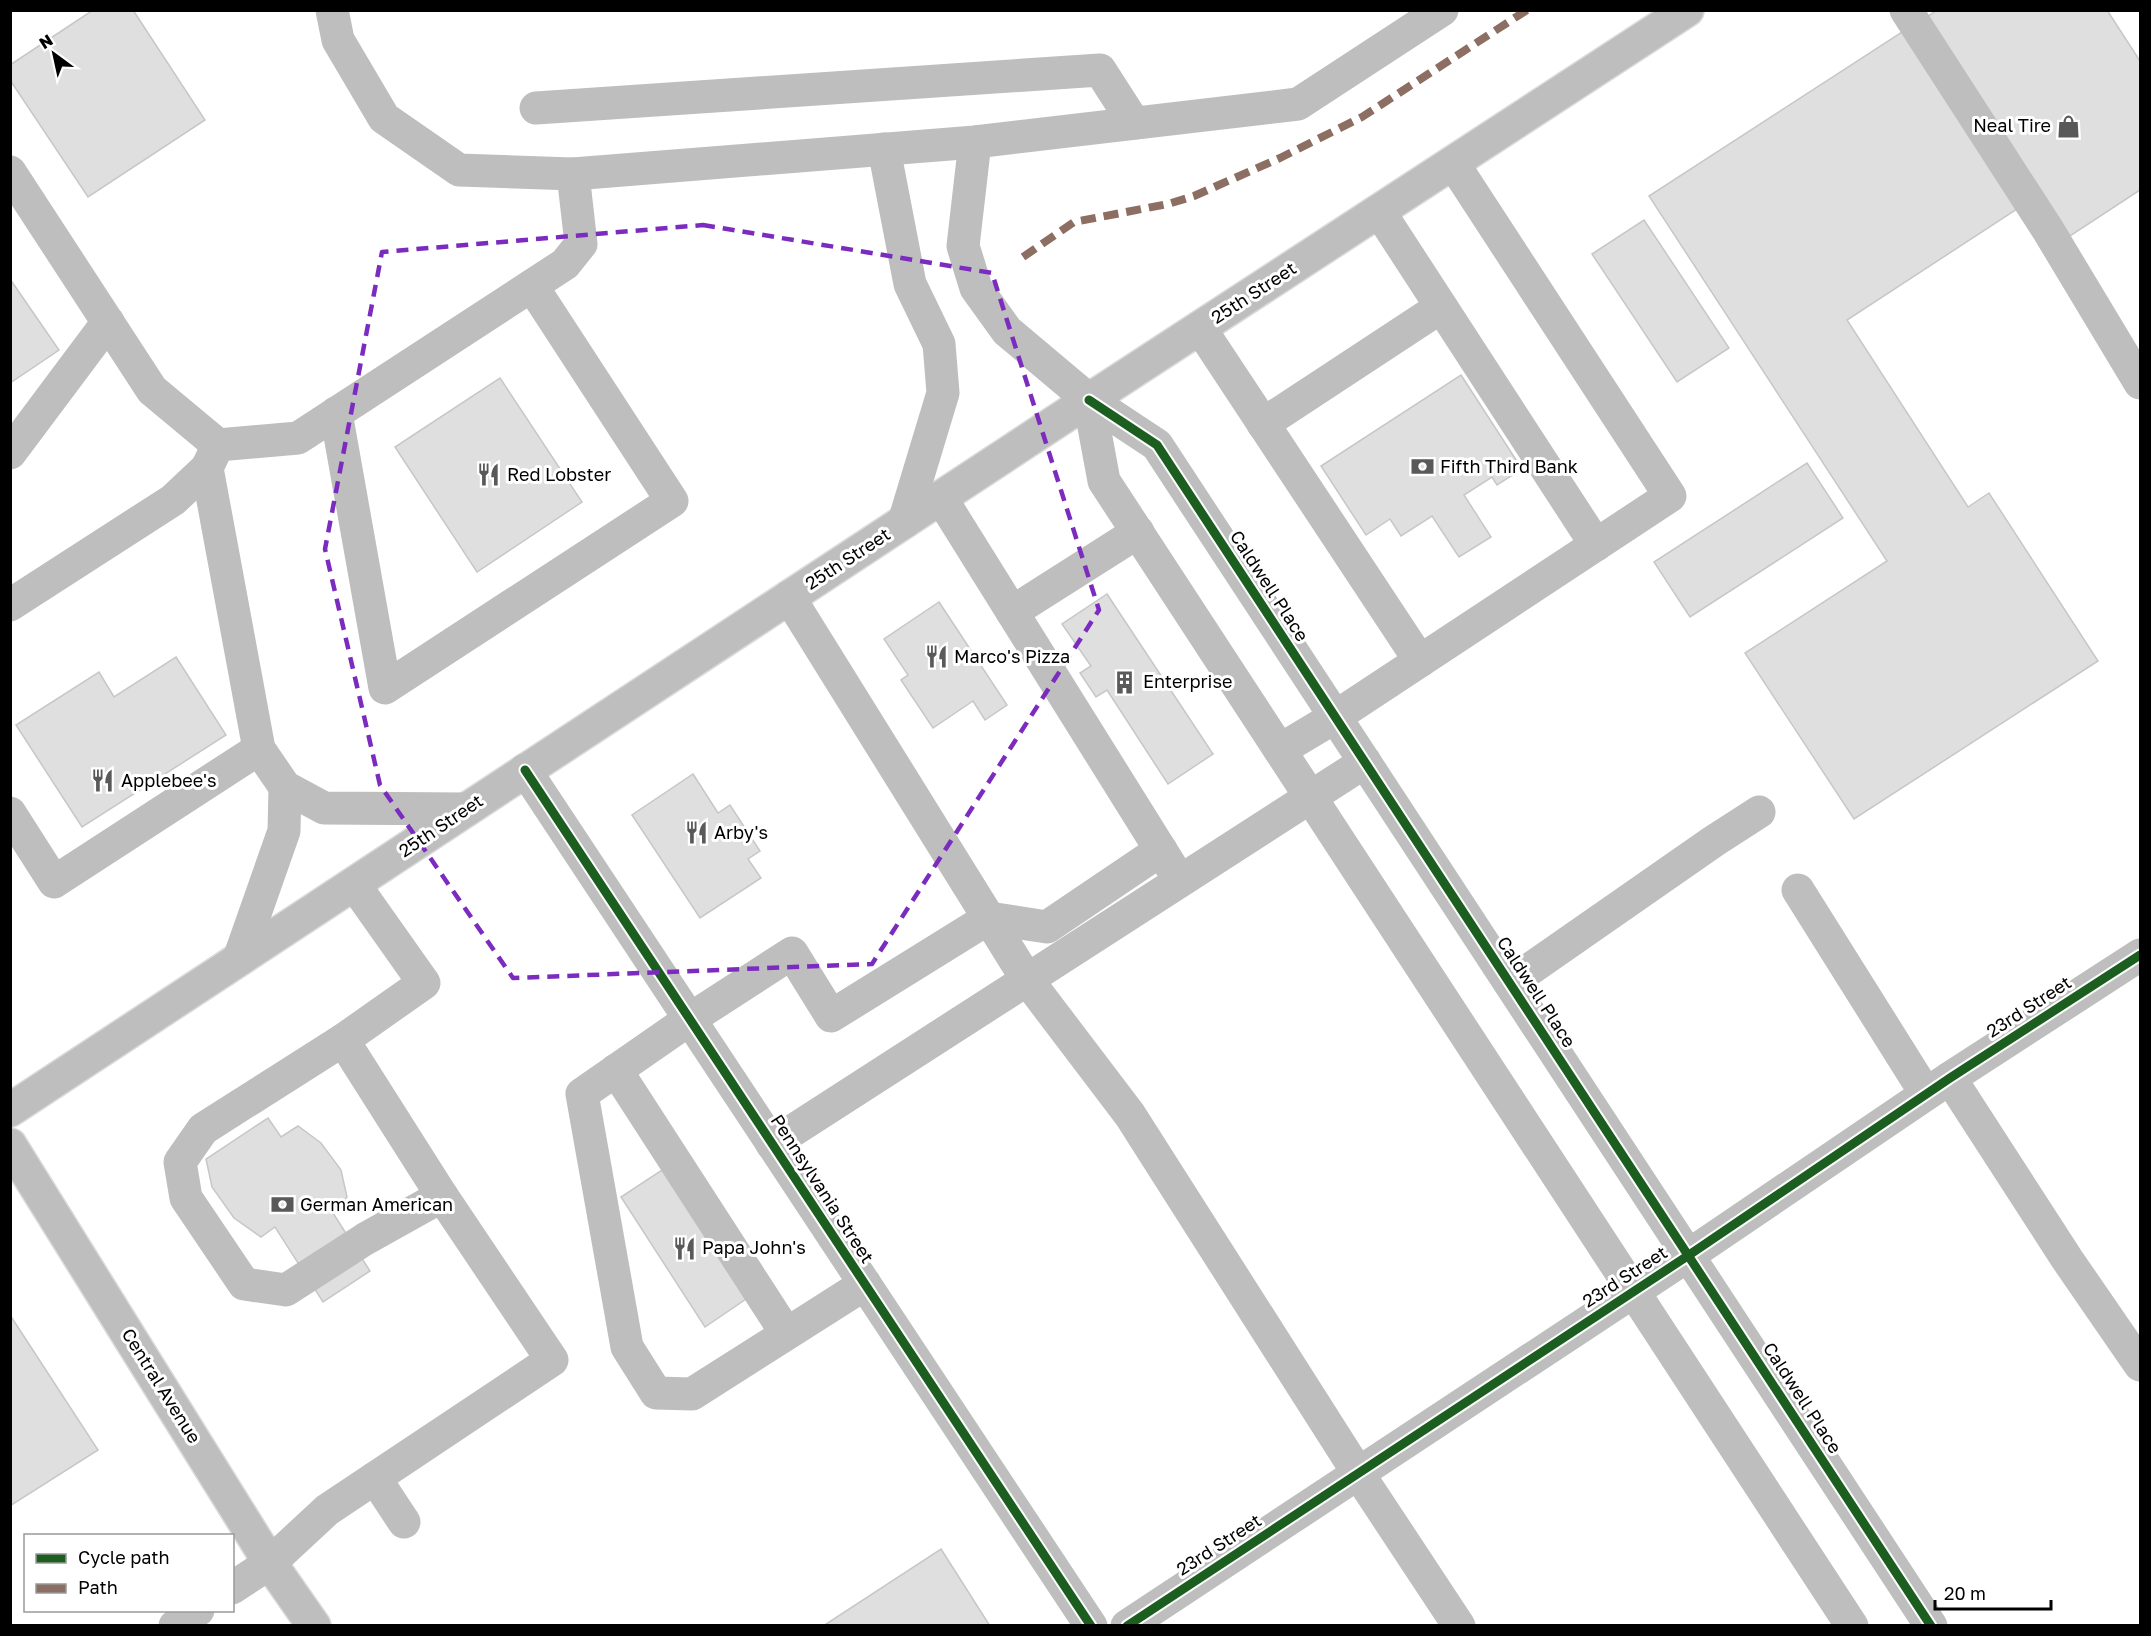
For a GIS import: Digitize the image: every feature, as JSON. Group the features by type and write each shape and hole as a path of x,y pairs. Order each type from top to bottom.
{"street":[{"path":"332,10 338,40 384,118 459,170 573,174 975,142 1298,104 1442,10"},
{"name":"25th Street","path":"10,1110 903,522 1687,10"},
{"path":"1906,10 2048,230 2140,383"},
{"path":"536,108 1100,70 1134,123"},
{"name":"Caldwell Place","path":"975,142 963,246 976,288 1007,331 1089,400 1157,445 1931,1626"},
{"path":"884,149 910,284 939,344 943,393 903,522"},
{"path":"1280,750 1335,717 1670,496 1453,163"},
{"path":"10,172 152,390 212,456 259,749 285,787 324,808 466,809"},
{"path":"10,606 173,500 212,456 298,438 565,264 581,244 573,174"},
{"path":"1379,211 1596,545"},
{"path":"336,413 385,688 672,501 532,286"},
{"path":"1263,424 1441,307"},
{"path":"10,453 108,322"},
{"path":"1200,328 1420,661"},
{"path":"1089,400 1104,481 1852,1626"},
{"path":"941,498 1179,880"},
{"path":"1012,612 1138,532"},
{"path":"789,597 1026,978 1130,1115 1358,1473 1459,1626"},
{"path":"10,813 54,882 259,749"},
{"path":"772,1144 1026,978 1365,762"},
{"name":"Pennsylvania Street","path":"525,770 1091,1626"},
{"path":"239,959 284,831 285,787"},
{"path":"1510,983 1759,812"},
{"path":"865,1284 692,1394 656,1393 627,1347 582,1094 690,1019 792,953 831,1016 989,918 1047,927 1161,850"},
{"path":"354,884 424,983 343,1040 204,1130 180,1162 186,1198 244,1284 286,1290 365,1239 442,1196"},
{"path":"1798,890 1938,1086 2067,1259 2140,1365"},
{"name":"23rd Street","path":"1127,1626 1689,1255 1938,1086 2140,955"},
{"path":"234,1587 270,1563 322,1514 552,1360 442,1196 343,1040"},
{"path":"616,1070 786,1333"},
{"name":"Central Avenue","path":"10,1145 270,1563 314,1626"},
{"path":"375,1478 404,1522"},
{"path":"175,1626 196,1612"}],"highlighted area":[{"path":"703,225 992,273 1099,610 872,964 513,978 380,785 325,549 382,252"}],"building":[{"path":"93,10 133,10 205,120 88,197 10,80 10,65"},
{"name":"Neal Tire","path":"1937,10 2107,10 2140,61 2140,190 2070,236 1927,17"},
{"path":"1902,32 2017,209 1847,320 1968,507 1989,493 2098,661 1854,819 1745,653 1887,561 1649,196"},
{"path":"1644,220 1729,348 1677,382 1592,254"},
{"path":"10,279 59,350 10,383"},
{"name":"Fifth Third Bank","path":"1461,375 1522,469 1497,485 1492,477 1464,495 1491,537 1459,557 1432,516 1401,536 1390,519 1366,535 1321,466"},
{"name":"Red Lobster","path":"500,378 582,502 477,572 395,447"},
{"path":"1807,463 1843,518 1690,617 1654,562"},
{"name":"Enterprise","path":"1107,594 1213,754 1168,784 1107,690 1096,697 1080,673 1091,666 1062,624"},
{"name":"Marco's Pizza","path":"939,602 1007,705 985,720 973,701 933,728 901,680 908,675 884,639"},
{"name":"Applebee's","path":"176,657 226,735 82,827 16,725 99,672 114,697"},
{"name":"Arby's","path":"693,774 718,813 730,805 760,851 748,859 761,878 700,918 632,815"},
{"name":"German American","path":"268,1118 281,1137 298,1126 321,1143 341,1170 347,1197 333,1213 370,1271 323,1302 275,1227 261,1237 234,1218 212,1187 206,1159"},
{"name":"Papa John's","path":"662,1170 746,1299 705,1327 621,1197"},
{"path":"10,1315 98,1450 10,1506"},
{"path":"941,1549 990,1626 823,1626"}],"marked path":[{"path":"1023,257 1074,222 1168,204 1194,196 1280,158 1362,117 1527,10"}],"cycle path":[{"path":"1089,400 1157,445 1931,1626"},
{"path":"525,770 1091,1626"},
{"path":"1127,1626 1689,1255 1950,1078 2140,955"}],"place":[{"name":"Neal Tire","path":"2069,126"},
{"name":"Fifth Third Bank","path":"1422,467"},
{"name":"Red Lobster","path":"489,475"},
{"name":"Marco's Pizza","path":"936,657"},
{"name":"Enterprise","path":"1125,682"},
{"name":"Applebee's","path":"103,781"},
{"name":"Arby's","path":"696,833"},
{"name":"German American","path":"282,1205"},
{"name":"Papa John's","path":"684,1248"}]}
